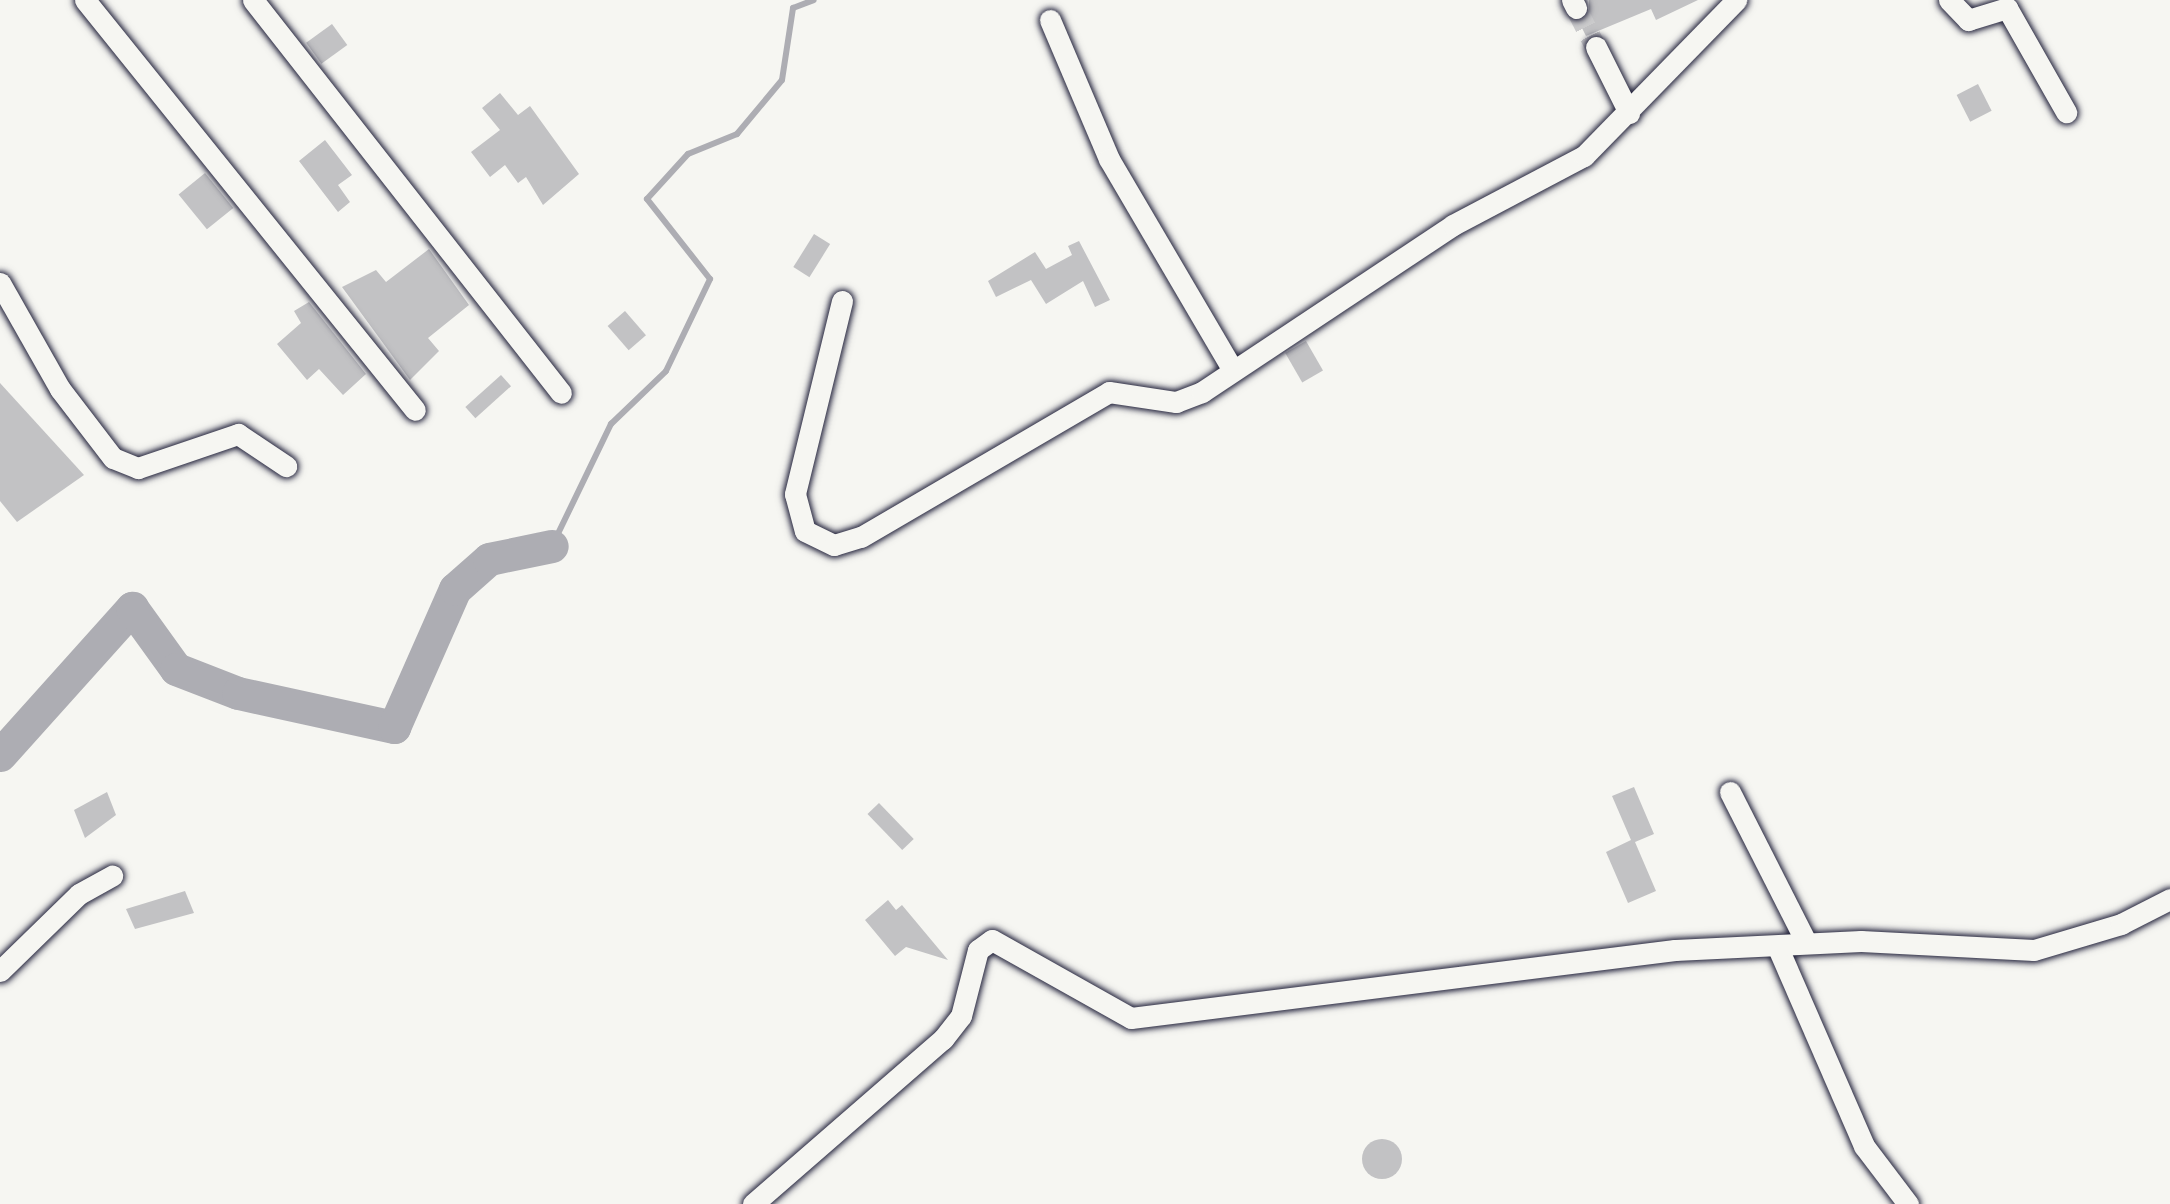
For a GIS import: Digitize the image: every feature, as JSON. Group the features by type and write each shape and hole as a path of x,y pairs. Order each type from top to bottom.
{"street":[{"path":"86,0 415,410"},
{"path":"253,0 561,393"},
{"path":"842,301 795,494 805,531 834,545 861,537 1109,392 1176,402 1233,370 1453,225 1584,156 1629,113 1667,64 1736,0"},
{"path":"1949,0 1967,20 2007,8 2066,112"},
{"path":"1050,20 1109,159 1233,370"},
{"path":"1596,46 1629,113"},
{"path":"0,283 60,389 113,458 138,468 238,434 286,466"},
{"path":"1730,792 1806,942"},
{"path":"0,971 79,894 112,876"},
{"path":"754,1204 943,1039 961,1016 983,942 1131,1018 1480,970 1806,942 2034,950 2121,924 2170,899"},
{"path":"1778,948 1864,1146 1908,1204"}],"building":[{"path":"1589,0 1698,0 1656,20 1651,9 1586,36 1579,22 1589,15"},
{"path":"332,24 347,45 321,64 306,43"},
{"path":"1978,84 1992,111 1970,122 1957,95"},
{"path":"500,93 518,115 530,106 579,174 543,205 526,177 518,183 505,165 490,177 471,152 500,130 482,108"},
{"path":"325,140 352,175 338,185 350,202 338,212 299,161"},
{"path":"205,173 233,208 207,229 179,194"},
{"path":"814,234 830,244 809,277 793,267"},
{"path":"1079,241 1110,300 1095,307 1083,281 1046,304 1031,280 996,297 988,281 1035,252 1046,269 1072,255 1068,246"},
{"path":"429,249 469,305 428,338 439,351 410,380 342,287 376,270 386,282"},
{"path":"309,302 366,374 343,395 319,369 307,380 277,344 301,323 294,311"},
{"path":"625,311 646,335 629,350 608,326"},
{"path":"1306,341 1323,370 1302,382 1285,353"},
{"path":"501,375 511,386 475,418 465,407"},
{"path":"0,383 84,475 17,522 0,501"},
{"path":"1634,787 1654,834 1635,842 1656,891 1628,903 1606,852 1631,840 1612,796"},
{"path":"107,792 116,815 85,838 74,810"},
{"path":"879,803 914,839 902,850 867,814"},
{"path":"185,891 194,913 135,929 126,909"},
{"path":"888,900 896,910 902,905 948,960 906,947 895,956 865,920"},
{"path":"1382,1139 1396,1145 1402,1159 1396,1173 1382,1179 1368,1173 1362,1159 1368,1145"}],"waterway":[{"path":"552,546 611,424 666,371 710,279 647,199 688,154 737,134 782,80 793,8 814,0"},
{"path":"0,755 132,608 176,669 238,693 394,727 455,589 489,559 552,546"}],"tunnel":[{"path":"1576,8 1596,47"}]}
